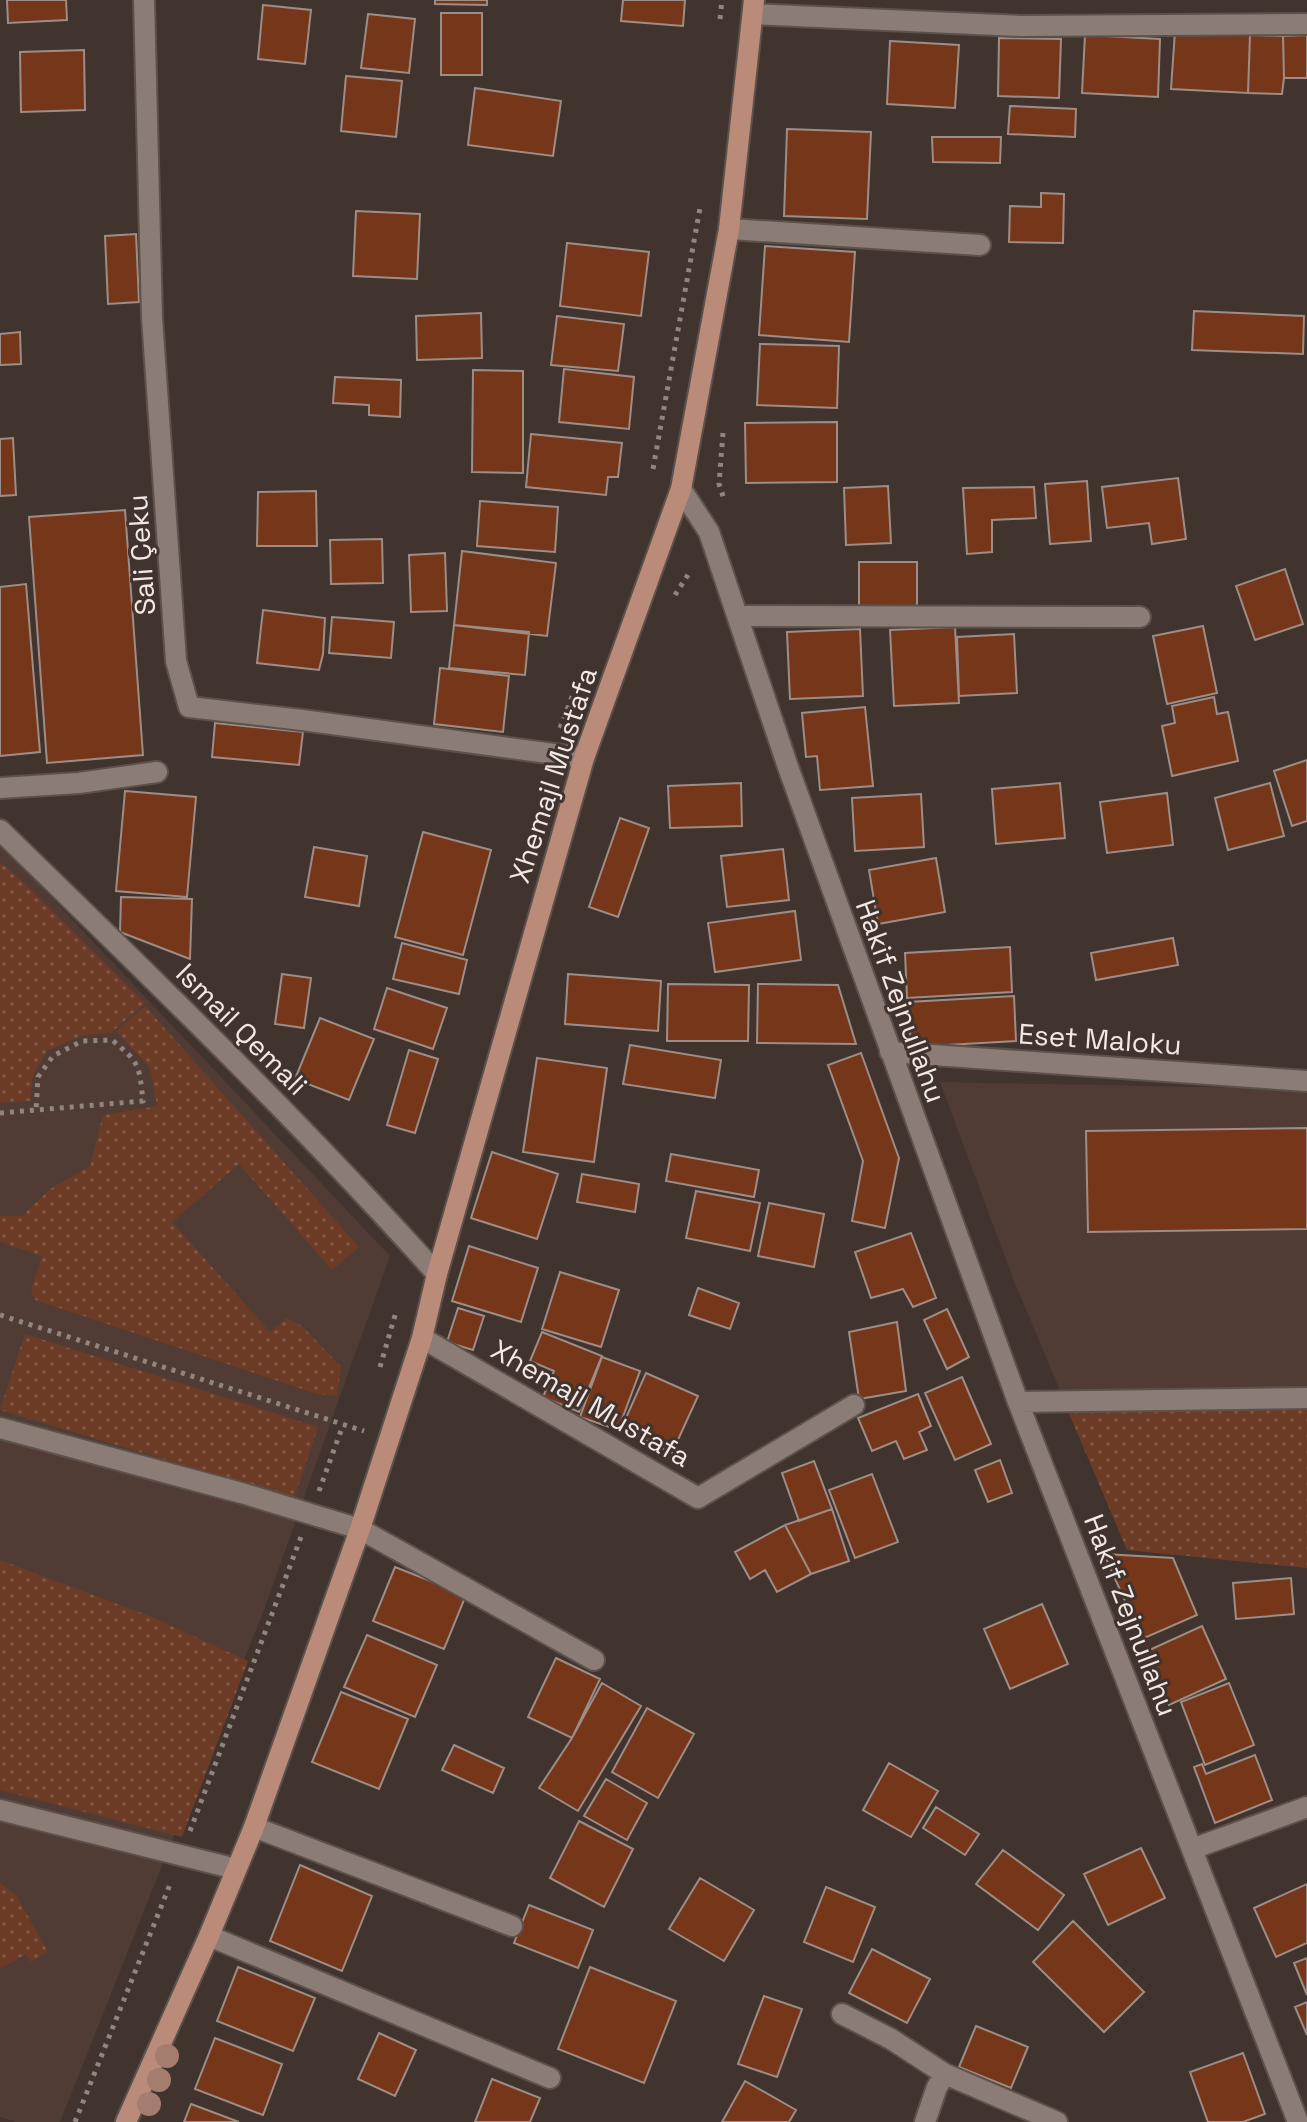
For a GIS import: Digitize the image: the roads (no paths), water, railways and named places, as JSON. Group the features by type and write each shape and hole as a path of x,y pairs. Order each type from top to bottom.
{"main road":[{"name":"Xhemajl Mustafa","path":"126,2122 254,1827 360,1529 422,1338 437,1274 584,758 681,489 729,229 754,7"}],"street":[{"name":"Sali Çeku","path":"144,0 152,318 176,661 189,707 584,758"},
{"path":"754,7 1021,26 1307,24"},
{"path":"729,229 980,245"},
{"name":"Hakif Zejnullahu","path":"681,489 709,532 788,767 1018,1402 1298,2122"},
{"path":"739,616 1140,617"},
{"path":"0,788 79,783 157,772"},
{"name":"Ismail Qemali","path":"0,830 274,1100 437,1274"},
{"name":"Eset Maloku","path":"890,1052 1307,1081"},
{"name":"Xhemajl Mustafa","path":"422,1338 698,1498 854,1405"},
{"path":"1018,1402 1307,1398"},
{"path":"0,1428 245,1494 360,1529 594,1660"},
{"path":"1192,1849 1307,1807"},
{"path":"0,1810 236,1869"},
{"path":"254,1827 512,1926"},
{"path":"209,1936 550,2078"},
{"path":"842,2014 891,2039 945,2074 1057,2122"},
{"path":"925,2122 945,2074"}]}
